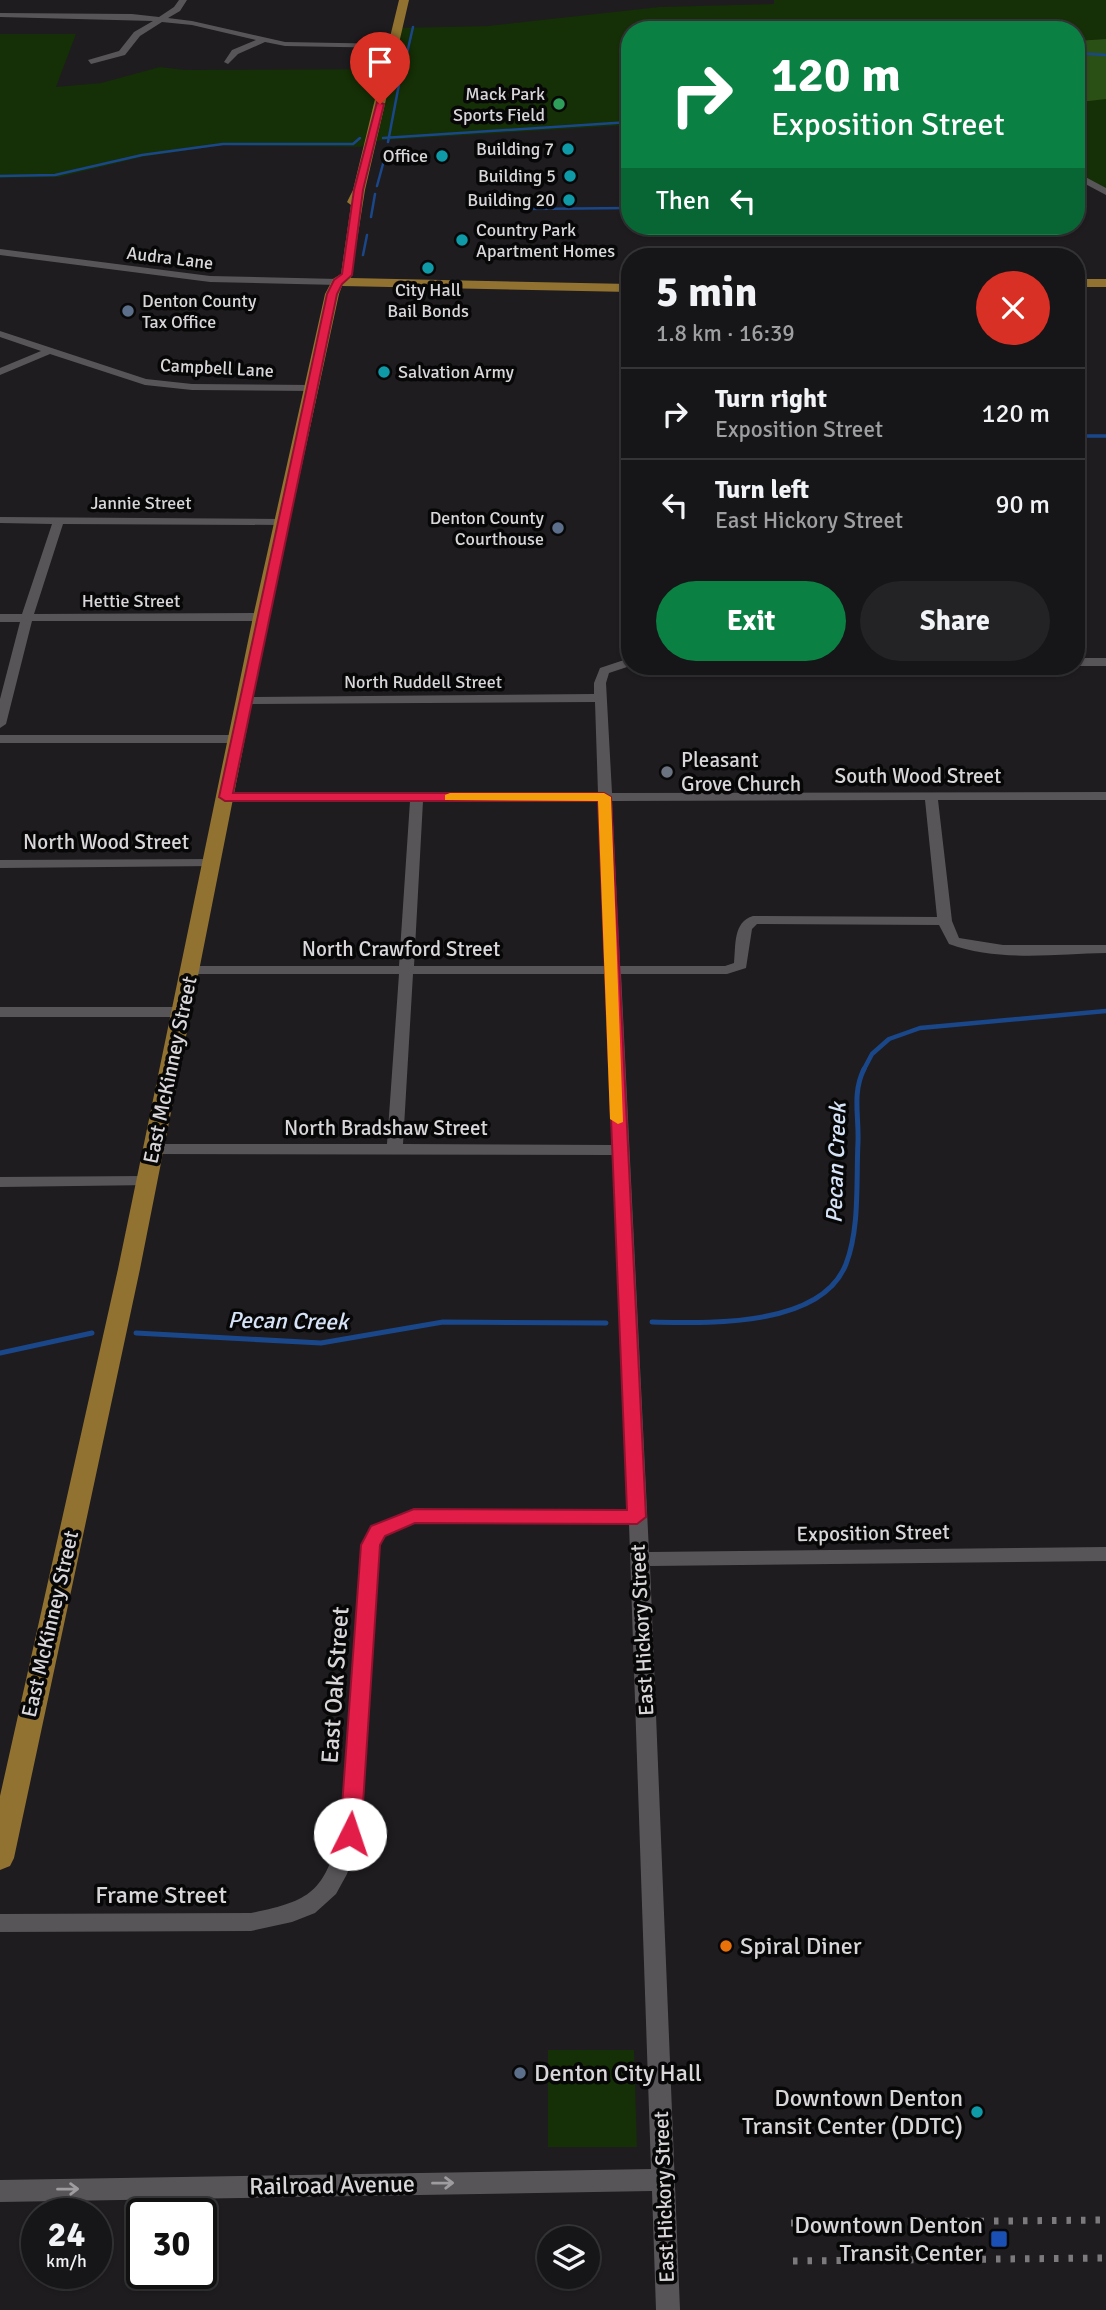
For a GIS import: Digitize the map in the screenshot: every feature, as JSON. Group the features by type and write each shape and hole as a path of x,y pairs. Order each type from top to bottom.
{"main road":[{"name":"East McKinney Street","path":"0,1857 191,970 261,617 336,285 335,275 352,204 359,190 404,0"},
{"path":"1085,283 1106,283"},
{"path":"336,285 621,288"}],"street":[{"path":"91,62 122,53 135,36 177,9 183,0"},
{"path":"0,15 110,15 163,19 295,45 394,46"},
{"path":"228,62 235,52 262,40"},
{"path":"1085,180 1106,192"},
{"name":"Audra Lane","path":"0,252 221,286 336,285"},
{"name":"Audra Lane","path":"0,260 142,274"},
{"name":"Campbell Lane","path":"0,334 123,376 166,385 313,388"},
{"path":"0,372 49,351"},
{"name":"Jannie Street","path":"0,520 283,522"},
{"path":"0,724 27,618 59,520"},
{"name":"Hettie Street","path":"0,618 261,617"},
{"path":"1085,662 1106,663"},
{"path":"600,698 600,677 604,671 621,665"},
{"name":"North Ruddell Street","path":"246,700 600,698"},
{"name":"East Hickory Street","path":"600,698 640,1559 668,2310"},
{"path":"0,739 237,740"},
{"name":"South Wood Street","path":"604,797 1106,796"},
{"path":"225,797 604,797"},
{"path":"931,797 945,921 948,932 955,941 968,946 1106,949"},
{"path":"394,1148 417,798"},
{"name":"North Wood Street","path":"0,864 212,863"},
{"name":"North Crawford Street","path":"191,970 727,970 741,965 745,928 753,920 945,921"},
{"path":"0,1012 182,1012"},
{"name":"North Bradshaw Street","path":"152,1149 619,1150"},
{"path":"0,1182 146,1181"},
{"name":"East Oak Street","path":"319,1902 342,1867 350,1834 371,1545 378,1531 398,1520 414,1516 637,1517"},
{"name":"Exposition Street","path":"640,1559 1106,1554"},
{"name":"Frame Street","path":"0,1923 251,1922 284,1916 319,1902"},
{"name":"Railroad Avenue","path":"0,2191 664,2180"}],"green space":[{"path":"774,0 1106,0 1106,39 1085,40 1085,21 621,21 621,126 371,141 361,147 223,145 142,157 60,177 0,178 0,34 76,34 56,87 101,83 160,67 185,70 388,69 397,28 488,26 659,7 774,4"},
{"path":"1106,39 1106,99 1085,101 1085,40"},
{"path":"1106,99 1106,192 1085,180 1085,101"},
{"path":"548,2050 634,2050 637,2147 548,2147"}],"waterway":[{"path":"402,75 413,27"},
{"path":"1085,54 1106,55"},
{"path":"389,138 400,79"},
{"path":"389,138 621,123"},
{"path":"0,176 55,175 142,155 223,144 353,144 360,138"},
{"path":"383,138 389,138"},
{"path":"388,142 389,138"},
{"path":"377,186 386,153"},
{"path":"371,217 375,194"},
{"path":"523,209 621,208"},
{"path":"363,255 367,235"},
{"path":"1085,436 1106,436"},
{"name":"Pecan Creek","path":"864,1070 872,1054 889,1039 920,1028 1106,1011"},
{"name":"Pecan Creek","path":"652,1322 731,1321 760,1317 788,1311 813,1300 833,1285 846,1264 854,1235 857,1096 864,1070"},
{"name":"Pecan Creek","path":"136,1333 321,1343 443,1322 606,1323"},
{"name":"Pecan Creek","path":"0,1353 92,1333"}],"railway":[{"path":"791,2223 1106,2220"},
{"path":"793,2261 1106,2258"}],"slow traffic":[{"path":"450,797 604,797 618,1119"}],"place":[{"name":"Mack Park Sports Field","path":"559,104"},
{"name":"Building 7","path":"568,149"},
{"name":"Office","path":"442,156"},
{"name":"Building 5","path":"570,176"},
{"name":"Building 20","path":"569,200"},
{"name":"Country Park Apartment Homes","path":"462,240"},
{"name":"City Hall Bail Bonds","path":"428,268"},
{"name":"Denton County Tax Office","path":"128,311"},
{"name":"Salvation Army","path":"384,372"},
{"name":"Denton County Courthouse","path":"558,528"},
{"name":"Pleasant Grove Church","path":"667,772"},
{"name":"Spiral Diner","path":"726,1946"},
{"name":"Denton City Hall","path":"520,2073"},
{"name":"Downtown Denton Transit Center (DDTC)","path":"977,2112"},
{"name":"Downtown Denton Transit Center","path":"999,2239"}],"route":[{"path":"350,1834 371,1545 378,1531 398,1520 414,1516 637,1517 604,797 225,797 261,617 310,405 332,294 338,282 347,275 359,190 380,104"}]}
